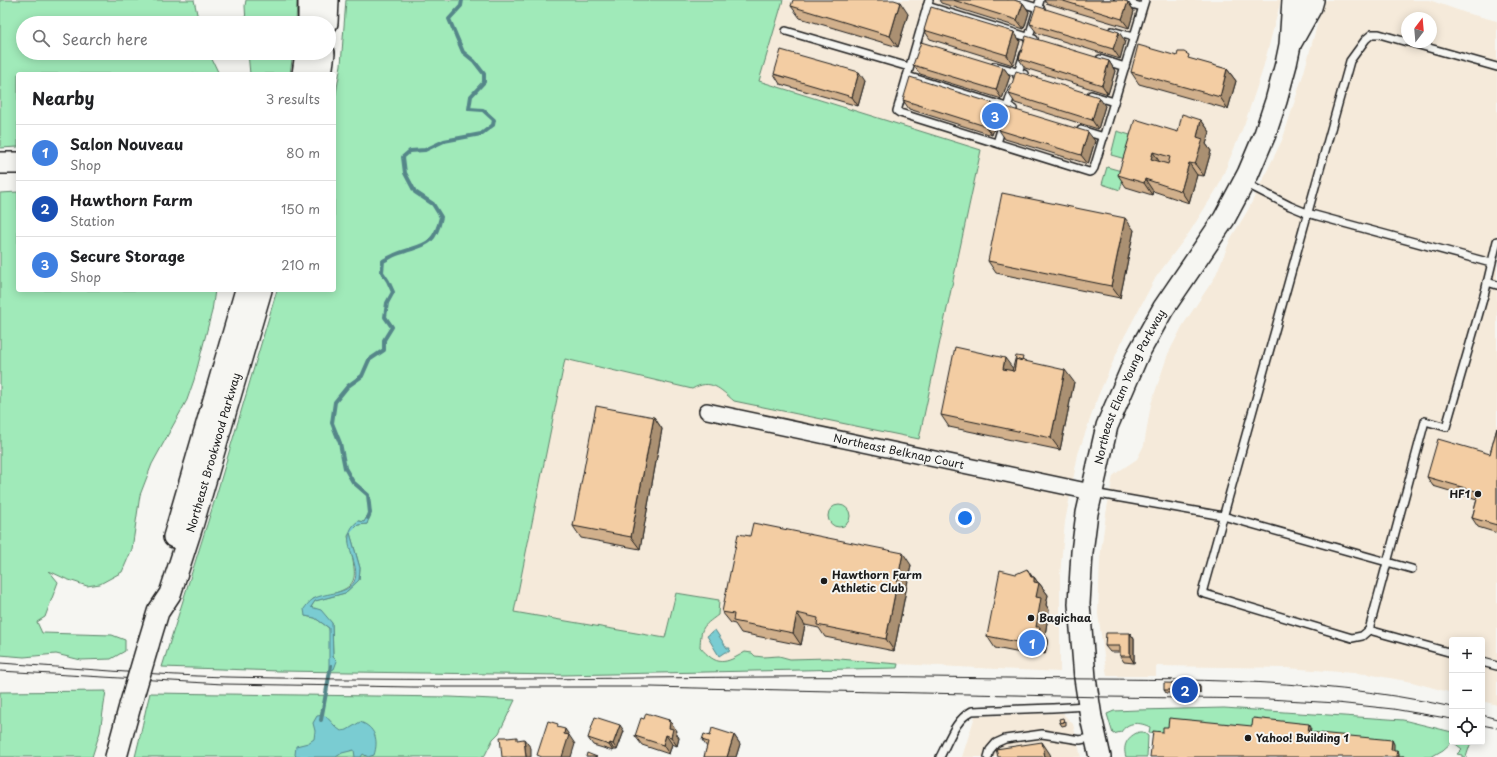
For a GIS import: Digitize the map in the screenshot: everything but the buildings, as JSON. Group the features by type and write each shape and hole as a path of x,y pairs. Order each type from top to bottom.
{"main road":[{"path":"309,16 310,0"},
{"path":"327,16 328,0"},
{"path":"1290,45 1293,0"},
{"path":"1290,45 1311,7 1313,0"},
{"name":"Northeast Elam Young Parkway","path":"1100,757 1084,674 1079,604 1082,552 1091,492 1107,426 1138,354 1163,309 1224,219 1244,182 1265,134 1276,101 1290,45"},
{"path":"303,72 305,60"},
{"path":"321,72 323,60"},
{"path":"0,163 16,163"},
{"path":"0,177 16,177"},
{"name":"Northeast Brookwood Parkway","path":"116,757 158,612 159,590 245,292"},
{"name":"Northeast Brookwood Parkway","path":"158,612 170,594 187,541 260,292"}],"street":[{"name":"Northeast Belknap Court","path":"707,411 1091,492"}],"lane":[{"path":"1012,0 1041,9"},
{"path":"997,143 1029,37 1041,9 1040,0"},
{"path":"1044,41 928,3 921,42 909,67 897,111 1089,172 1092,171 1104,137 1144,4 1118,0"},
{"path":"1104,28 1133,38"},
{"path":"786,31 909,67"},
{"path":"1401,40 1379,34 1372,34 1366,39 1350,61 1202,593 1352,638 1362,636 1369,630 1425,421 1446,427 1497,244"},
{"path":"1429,48 1497,67"},
{"path":"1095,57 1125,67"},
{"path":"989,64 1033,77"},
{"path":"907,76 1022,112"},
{"path":"1084,93 1114,102"},
{"path":"1074,128 1104,137"},
{"path":"1244,182 1290,206 1308,213 1491,263"},
{"path":"1487,282 1497,285"},
{"path":"1091,492 1223,516 1412,569"},
{"path":"1369,630 1449,653"},
{"path":"1485,663 1497,666"},
{"path":"940,757 958,722 965,714 972,710 1089,706"},
{"path":"988,757 990,750 996,743 1005,739 1042,734 1080,740 1096,737"}],"shaded area":[{"path":"783,0 1281,0 1262,72 1244,125 1218,187 1189,233 1156,277 1122,341 1098,396 1078,454 1065,522 1060,575 1060,672 898,664 828,658 790,659 779,656 763,657 740,655 735,659 726,662 718,662 708,657 700,647 701,631 705,625 718,615 719,600 676,593 665,638 514,613 565,359 692,389 699,385 709,384 722,390 734,401 919,438 981,150 759,81"},
{"path":"1324,0 1429,0 1466,13 1497,21 1497,705 1485,702 1485,637 1449,637 1449,692 1412,682 1367,674 1287,668 1156,666 1156,676 1107,676 1098,614 1100,558 1113,476 1137,459 1144,445 1151,404 1168,354 1183,325 1215,277 1231,238 1248,210 1283,138 1304,72"},
{"path":"1064,713 1064,715 1073,724 1081,757 962,757 975,716"}],"green space":[{"path":"0,0 194,0 197,16 16,16 16,60 212,60 218,72 16,72 16,147 0,148"},
{"path":"246,0 297,0 296,16 246,16"},
{"path":"346,0 783,0 759,81 981,150 919,439 734,401 715,386 705,385 692,389 565,359 514,612 665,638 676,593 719,600 718,615 703,628 700,647 716,661 726,661 745,652 763,657 779,656 790,659 828,658 898,664 897,668 563,675 279,671 162,667 216,496 276,292 336,292 336,94 341,65","holes":["368,515 367,524 358,525 350,533 358,521 364,522","350,533 360,568 359,580 345,593 315,601 311,607 332,623 333,657 329,628 315,618 305,616 313,599 341,591 349,586 353,581 354,564 348,536"]},
{"path":"249,60 292,60 290,72 250,72"},
{"path":"1117,131 1143,139 1136,162 1111,155"},
{"path":"1107,167 1125,172 1120,190 1102,184"},
{"path":"16,192 16,292 215,292 212,311 194,380 187,400 152,464 140,495 132,549 122,572 100,584 87,586 49,571 58,582 45,617 37,622 42,633 112,635 125,640 125,651 111,659 81,660 56,654 24,657 0,655 0,193"},
{"path":"839,505 847,508 850,516 847,524 839,527 831,524 828,516 831,508"},
{"path":"106,691 100,732 92,757 0,757 0,692"},
{"path":"150,693 450,697 515,700 499,733 493,739 484,757 135,757"},
{"path":"1224,708 1403,720 1449,731 1449,745 1431,757 1399,757 1254,729 1165,735 1149,733 1150,727 1138,723 1131,724 1124,728 1121,732 1113,734 1107,714 1114,711"},
{"path":"1139,732 1143,732 1148,736 1147,757 1126,757 1125,745 1132,736"},
{"path":"1457,745 1470,745 1466,757 1462,757 1462,755 1457,754 1462,749"}],"water":[{"path":"371,513 367,524 358,525 350,533 360,568 359,580 345,593 315,601 311,607 321,610 332,623 333,657 337,661 334,669 329,671 329,628 315,618 305,616 304,609 316,598 345,590 354,582 356,575 349,543 349,535 352,528 358,521 364,522"},
{"path":"715,630 727,648 730,648 729,652 725,652 719,656 707,636"},
{"path":"324,715 336,728 341,731 347,730 360,722 369,727 376,739 374,755 368,757 363,754 361,757 355,757 354,750 342,753 336,757 297,757 295,755 296,746 308,743 314,739 315,731 313,723 317,716"}],"waterway":[{"path":"368,518 370,513 368,495 353,482 345,468 340,443 332,423 335,402 348,386 362,376 369,360 384,350 384,340 392,327 385,317 387,303 393,292 382,272 383,261 397,254 426,244 435,235 441,217 433,204 415,192 405,173 403,157 410,151 425,150 444,141 481,134 493,125 494,120 483,110 469,109 471,96 484,82 484,74 474,61 463,52 449,19 461,6 462,0"},
{"path":"321,720 331,666"}],"tram line":[{"path":"0,663 170,675 324,679 910,677 1231,681 1342,689 1397,696 1449,706"},
{"path":"0,671 223,684 414,687 650,687 1268,699 1337,703 1393,709 1449,718"},
{"path":"1485,716 1497,719"},
{"path":"1485,726 1497,728"}],"place":[{"name":"Secure Storage","path":"995,116"},
{"name":"HF1","path":"1478,494"},
{"name":"Hawthorn Farm Athletic Club","path":"824,581"},
{"name":"Bagichaa","path":"1031,618"},
{"name":"Salon Nouveau","path":"1032,643"},
{"name":"Hawthorn Farm","path":"1185,690"},
{"name":"Yahoo! Building 1","path":"1248,738"}]}
